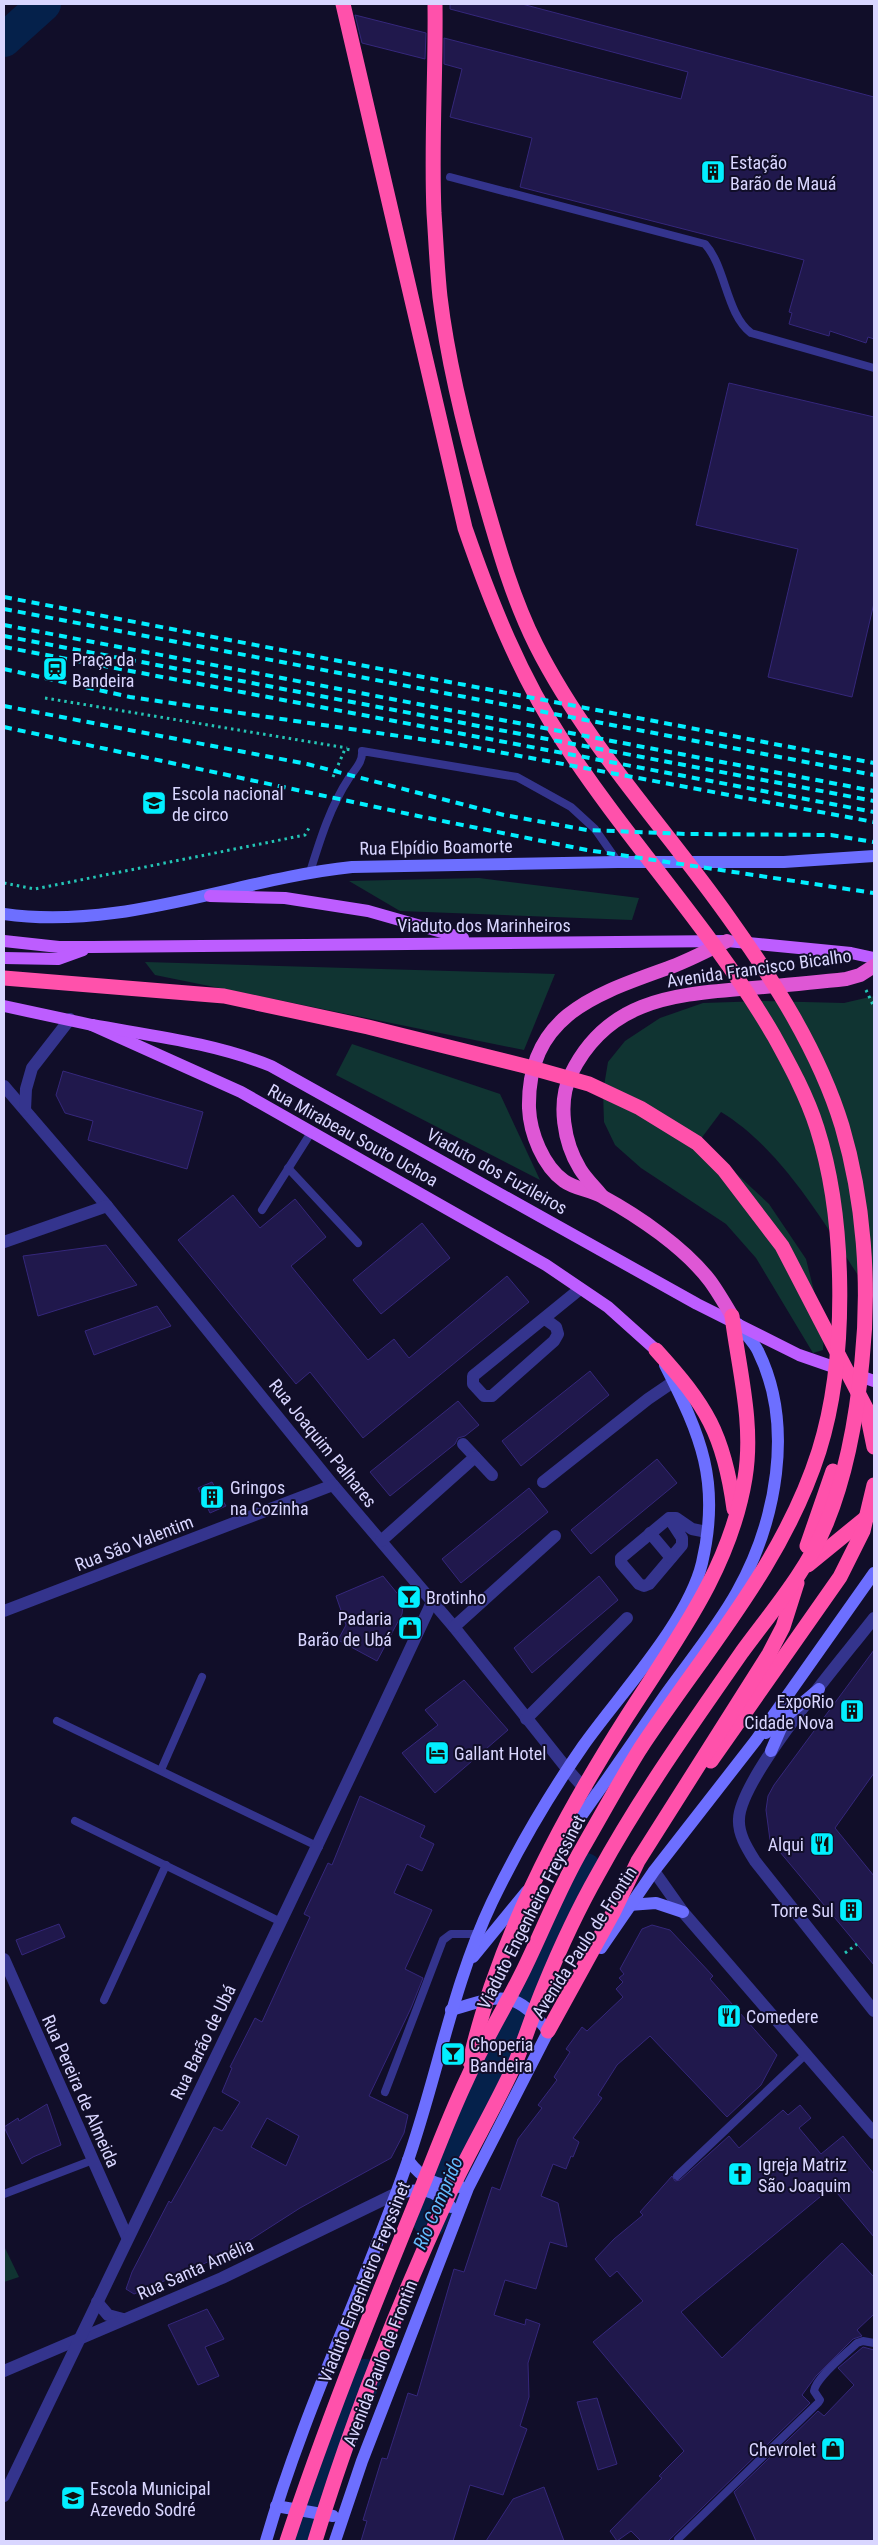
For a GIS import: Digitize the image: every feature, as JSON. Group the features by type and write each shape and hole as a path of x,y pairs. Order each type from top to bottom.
{"highway":[{"name":"Viaduto Engenheiro Freyssinet","path":"287,2541 314,2460 350,2364 467,2078 525,1968 584,1846 640,1749 706,1657 776,1552 806,1486 822,1441 832,1396 840,1341 840,1295 836,1233 828,1175 817,1126 790,1064 755,1004 703,929 620,821 562,741 519,664 491,604 465,528 343,4"},
{"path":"435,4 434,205 440,298 460,402 507,578 535,644 567,700 605,757 728,916 779,993 815,1057 841,1121 853,1170 862,1232 865,1298 863,1353 858,1398 846,1461 836,1498 825,1528 801,1571 684,1736 620,1835 580,1906 561,1946 514,2065"},
{"path":"467,2078 475,2038 502,1955 550,1847 605,1752 708,1589 726,1550 745,1477 748,1422 732,1316 710,1280 655,1230 602,1196 565,1182 550,1167 537,1142 529,1118 529,1093 534,1060 551,1033 572,1011 604,991 670,968 727,941"},
{"name":"Avenida Francisco Bicalho","path":"602,1196 581,1170 576,1160 567,1136 563,1106 568,1081 580,1055 598,1034 623,1016 651,1003 684,994 846,979 860,975 874,966"},
{"path":"4,978 224,996 368,1027 590,1084 664,1121 697,1143 724,1170 782,1246 852,1377 866,1408 874,1447"},
{"path":"656,1350 686,1382 715,1428 726,1459 735,1518"},
{"path":"548,2031 613,1913 638,1861 769,1654 783,1627 808,1540 836,1465 852,1377"},
{"path":"315,2541 346,2447 416,2270 448,2196 514,2065 596,1929 673,1815 840,1577 862,1531 874,1485"},
{"path":"801,1571 874,1510"},
{"path":"862,1531 874,1518"}],"main road":[{"name":"Rua Elpídio Boamorte","path":"4,914 56,918 88,915 210,896 310,872 404,864 784,862 874,856"},
{"path":"210,896 285,898 368,911 477,942"},
{"name":"Viaduto dos Marinheiros","path":"4,941 59,947 727,941 851,953 874,958"},
{"path":"4,958 58,959 92,947"},
{"name":"Rua Mirabeau Souto Uchoa","path":"4,1006 92,1025 240,1092 546,1265 608,1307 656,1350"},
{"name":"Viaduto dos Fuzileiros","path":"92,1025 242,1054 271,1066 328,1096 697,1304 799,1355 874,1381"},
{"path":"465,1968 543,1870 737,1593 762,1538 771,1506 777,1448 774,1408 770,1383 758,1350 732,1316"},
{"path":"266,2541 276,2506 332,2351 397,2193 451,2010 465,1968 492,1902 551,1796 666,1634 689,1598 702,1562 710,1504 706,1462 694,1424 656,1350"},
{"name":"Avenida Paulo de Frontin","path":"335,2541 341,2518 468,2188 548,2031 629,1905 756,1740 874,1573"},
{"path":"771,1751 801,1676"},
{"path":"756,1740 819,1690"},
{"path":"629,1905 656,1904 683,1912"},
{"path":"451,2010 496,1998 507,1998 531,2010 548,2031"},
{"path":"408,2160 426,2185 458,2213"},
{"path":"397,2193 426,2185 468,2188"},
{"path":"276,2506 341,2518"}],"street":[{"path":"25,1110 26,1089 32,1068 70,1019"},
{"name":"Rua Joaquim Palhares","path":"4,1086 107,1206 380,1541 454,1627 526,1719 594,1799"},
{"path":"4,1242 107,1206"},
{"path":"545,1319 556,1327 558,1334 554,1341 492,1396 484,1396 473,1384 473,1376 545,1319 580,1288"},
{"path":"543,1482 648,1399 673,1382"},
{"path":"462,1444 492,1475"},
{"path":"380,1541 475,1458"},
{"name":"Rua São Valentim","path":"4,1611 334,1485"},
{"path":"669,1518 682,1538 682,1545 649,1584 644,1586 621,1563 621,1558 650,1533 669,1518 676,1518 692,1529 707,1532"},
{"path":"650,1533 671,1558"},
{"path":"454,1627 555,1536"},
{"name":"Rua Barão de Ubá","path":"4,2496 127,2237 319,1847 432,1602"},
{"path":"526,1719 627,1618"},
{"path":"874,1618 771,1751 742,1804 739,1818 740,1833 755,1861 874,2011"},
{"path":"654,1871 683,1912 874,2133"},
{"name":"Rua Pereira de Almeida","path":"4,1959 8,1980 93,2160 127,2237"},
{"name":"Rua Santa Amélia","path":"4,2371 222,2278 397,2193"},
{"path":"97,2302 108,2314 123,2320"}],"lane":[{"path":"450,177 705,244 714,254 718,270 742,326 751,333 874,368"},
{"path":"310,872 325,827 343,787 362,758 362,751 516,777 571,807 595,829 618,862"},
{"path":"262,1210 312,1131"},
{"path":"288,1168 358,1243"},
{"path":"161,1770 202,1677"},
{"path":"57,1721 319,1847"},
{"path":"76,1821 281,1922"},
{"path":"104,2000 166,1865"},
{"path":"385,2092 443,1940 451,1934 478,1934"},
{"path":"677,2176 806,2054"},
{"path":"4,2194 93,2160"},
{"path":"678,2539 818,2403 820,2400 814,2391 814,2386 857,2343 863,2340 874,2343"}],"path":[{"path":"45,698 362,751"},
{"path":"329,784 345,750 362,751"},
{"path":"4,883 35,889 112,875 305,835 309,827"}],"green space":[{"path":"479,878 639,898 632,920 400,911 349,881"},
{"path":"145,962 555,974 524,1050 155,975"},
{"path":"874,996 874,1300 806,1197 767,1149 745,1129 721,1112 700,1140 769,1204 806,1259 824,1331 823,1350 813,1353 756,1258 726,1224 641,1168 615,1145 604,1122 603,1092 608,1062 625,1041 660,1018 703,1003 764,1001 844,1003"},
{"path":"352,1044 500,1094 540,1180 336,1075"},
{"path":"4,2246 19,2277 4,2282"}],"building":[{"name":"Estação Barão de Mauá","path":"450,4 522,4 874,97 874,339 868,337 866,343 830,331 829,336 789,324 792,313 789,312 804,260 520,187 532,138 450,117 462,69 444,64 444,38 681,99 688,72 450,9"},
{"path":"355,15 426,33 425,59 362,43"},
{"path":"729,383 874,417 874,603 852,697 768,677 798,549 696,525"},
{"path":"63,1071 203,1112 187,1169 88,1140 93,1121 65,1113 56,1095"},
{"path":"233,1195 260,1228 295,1199 326,1237 291,1266 368,1360 394,1339 409,1358 507,1276 529,1302 363,1438 310,1372 296,1384 178,1240"},
{"path":"422,1223 450,1258 381,1314 353,1280"},
{"path":"106,1245 137,1285 38,1316 23,1256"},
{"path":"157,1306 171,1326 94,1355 85,1331"},
{"path":"590,1371 609,1395 521,1466 502,1441"},
{"path":"458,1401 479,1425 465,1436 458,1438 455,1444 390,1496 370,1472"},
{"path":"657,1459 677,1483 591,1554 571,1530"},
{"name":"Gringos na Cozinha","path":"212,1482 226,1506 210,1513 198,1488"},
{"path":"529,1488 548,1512 461,1583 442,1559"},
{"path":"383,1576 401,1598 403,1606 402,1614 377,1661 338,1640 346,1625 336,1596"},
{"path":"599,1576 618,1600 532,1673 514,1648"},
{"name":"ExpoRio Cidade Nova","path":"874,1650 874,1773 835,1828 874,1876 874,1965 770,1840 766,1810 768,1796 774,1785"},
{"path":"464,1680 508,1730 435,1793 402,1753 438,1725 425,1710"},
{"path":"360,1796 425,1826 420,1837 434,1844 422,1871 407,1864 394,1893 432,1910 405,1969 423,1978 411,2008 369,2096 408,2115 404,2133 391,2158 300,2208 233,2251 134,2294 126,2289 132,2272 169,2201 171,2203 214,2127 222,2131 240,2102 222,2092 232,2068 230,2067 255,2018 262,2022 310,1917 304,1914 328,1863 332,1865","holes":["267,2118 299,2136 286,2166 251,2147"]},
{"path":"59,1924 65,1937 22,1955 16,1940"},
{"path":"652,1925 670,1930 713,1976 710,1979 777,2055 761,2085 727,2117 650,2036 617,2065 598,2095 602,2098 573,2138 579,2142 573,2157 571,2156 566,2169 553,2164 541,2196 558,2203 567,2247 550,2242 536,2289 505,2280 494,2315 525,2325 526,2319 540,2324 528,2363 529,2397 520,2426 527,2429 503,2495 470,2485 453,2541 361,2541 367,2521 363,2520 382,2458 387,2459 408,2393 417,2396 454,2269 464,2272 492,2187 500,2190 518,2139 542,2108 538,2105 557,2080 554,2077 570,2052 566,2049 582,2027 587,2031 623,1997 616,1989 623,1982 619,1978 624,1974 620,1969 642,1929"},
{"path":"47,2104 61,2145 22,2164 4,2127 18,2118 19,2121"},
{"path":"800,2105 811,2118 799,2128 821,2154 843,2136 874,2174 874,2237 832,2187 681,2312 722,2358 842,2243 874,2277 874,2314 857,2330 862,2336 853,2339 816,2376 802,2395 810,2403 668,2541 641,2541 631,2531 617,2541 610,2531 662,2478 659,2476 684,2451 593,2342 643,2301 617,2271 610,2277 595,2259 614,2239 643,2215 640,2212 672,2176 675,2181 680,2180 729,2136 739,2148 783,2110 788,2115"},
{"path":"207,2309 224,2339 205,2347 219,2376 198,2385 168,2325"},
{"name":"Chevrolet","path":"863,2347 874,2350 874,2541 756,2541 734,2492 818,2411 824,2416 854,2385 838,2368"},
{"path":"597,2398 617,2464 598,2470 577,2402"},
{"path":"544,2487 564,2541 486,2541 513,2499"}],"waterway":[{"path":"4,40 44,4"},
{"name":"Rio Comprido","path":"430,2221 540,1958 585,1870"},
{"name":"Rio Comprido","path":"301,2541 312,2506 365,2376"}],"railway":[{"path":"4,597 874,763"},
{"path":"4,609 874,775"},
{"path":"4,625 874,791"},
{"path":"4,636 874,801"},
{"path":"4,647 874,812"},
{"path":"4,669 130,697 461,745 874,822"},
{"path":"4,706 307,764 504,815 587,830 687,834 831,835 874,842"},
{"path":"4,727 418,816 587,850 874,893"}],"place":[{"name":"Estação Barão de Mauá","path":"713,172"},
{"name":"Praça da Bandeira","path":"55,669"},
{"name":"Escola nacional de circo","path":"154,803"},
{"name":"Gringos na Cozinha","path":"212,1497"},
{"name":"Brotinho","path":"409,1597"},
{"name":"Padaria Barão de Ubá","path":"410,1628"},
{"name":"ExpoRio Cidade Nova","path":"852,1711"},
{"name":"Gallant Hotel","path":"437,1753"},
{"name":"Alqui","path":"822,1844"},
{"name":"Torre Sul","path":"851,1910"},
{"name":"Comedere","path":"729,2016"},
{"name":"Choperia Bandeira","path":"453,2054"},
{"name":"Igreja Matriz São Joaquim","path":"740,2174"},
{"name":"Chevrolet","path":"833,2449"},
{"name":"Escola Municipal Azevedo Sodré","path":"73,2498"}]}
